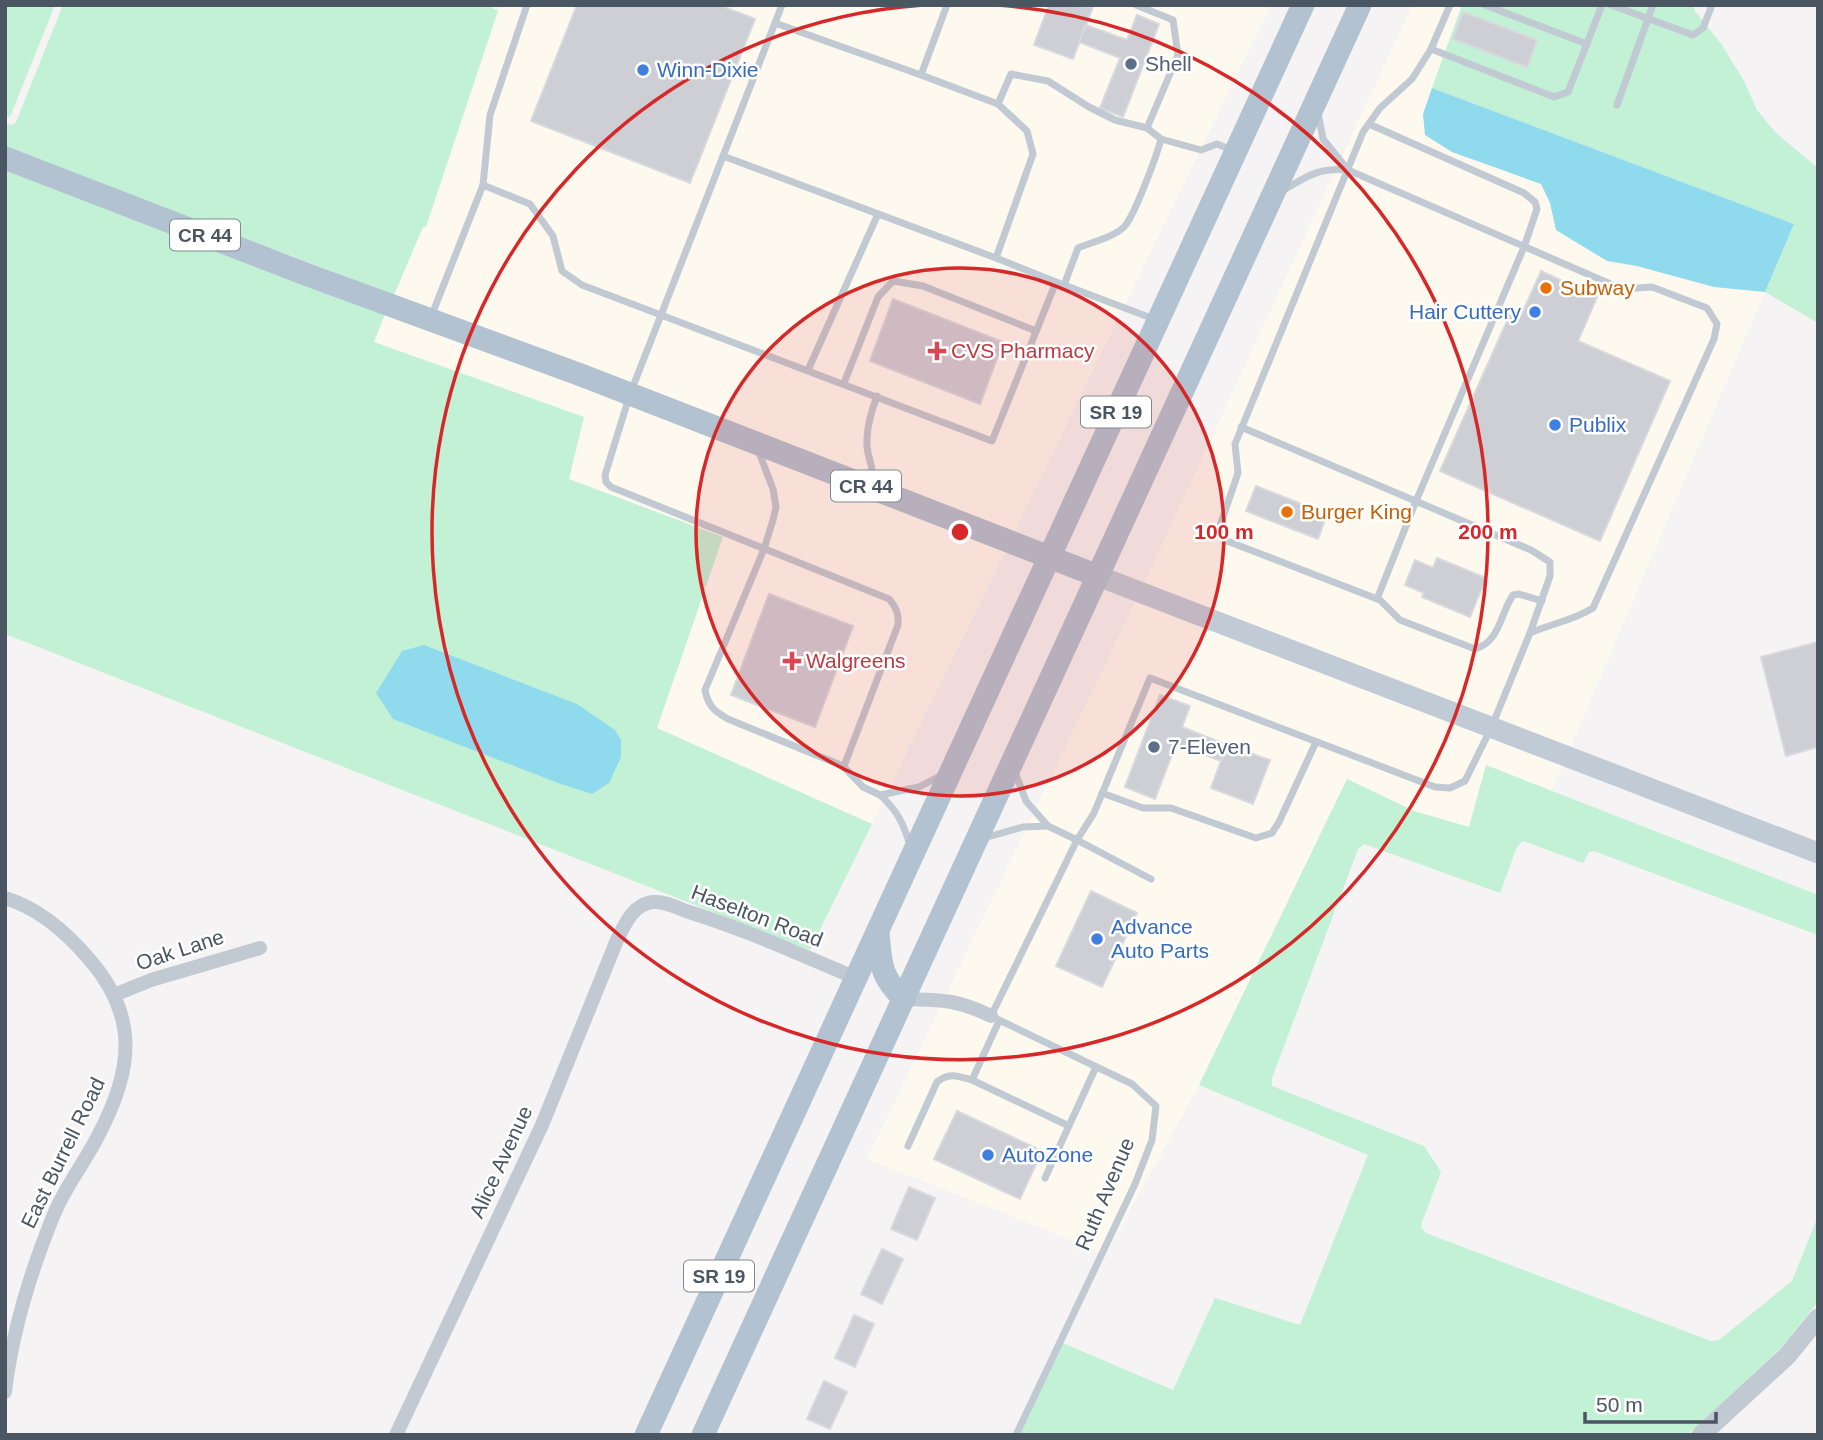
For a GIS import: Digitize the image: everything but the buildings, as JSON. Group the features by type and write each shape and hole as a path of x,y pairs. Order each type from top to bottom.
{"main road":[{"name":"SR 19","path":"646,1435 1303,5"},
{"path":"1336,59 1354,5"},
{"name":"SR 19","path":"703,1435 1360,5"},
{"name":"CR 44","path":"5,158 631,394 1049,558 1816,848"},
{"path":"878,930 881,969 888,984 904,999"}],"street":[{"name":"East Burrell Road","path":"5,898 34,911 54,924 99,970 114,995 124,1024 127,1047 125,1070 114,1103 99,1136 53,1216 19,1312 5,1392"},
{"name":"Haselton Road","path":"640,906 652,902 664,903 717,919 856,978"},
{"name":"Alice Avenue","path":"397,1435 542,1125 617,940 630,916 640,906"},
{"name":"Oak Lane","path":"114,995 151,980 260,948"},
{"name":"Ruth Avenue","path":"904,999 946,1000 965,1004 995,1019"},
{"path":"1701,1435 1787,1356 1818,1318"}],"lane":[{"path":"430,320 484,185 490,115 527,5"},
{"path":"782,5 631,394 605,475 606,482 611,487 888,599 895,606 899,616 898,625 844,766"},
{"path":"921,75 947,5"},
{"path":"1136,5 1173,19 1178,55 1147,128"},
{"path":"1450,5 1431,48 1412,79 1380,108 1369,124 1348,170 1235,444 1238,473 1220,527 1221,534 1227,541 1377,599 1400,620 1475,649 1485,646 1497,632 1513,595 1519,594 1542,601"},
{"path":"1485,5 1587,44"},
{"path":"1431,48 1554,97 1568,92 1602,5"},
{"path":"1611,5 1693,34 1703,28 1712,5"},
{"path":"1617,105 1653,5"},
{"path":"775,23 998,104 1027,131 1033,155 996,258"},
{"path":"998,104 1011,74 1048,81 1115,120 1147,128 1161,139 1201,150 1217,144 1236,152"},
{"path":"1316,101 1323,139 1348,170"},
{"path":"1369,124 1524,193 1535,202 1537,209 1524,247 1377,599"},
{"path":"484,185 530,204 553,236 562,271 582,285 992,441 1036,331 1078,248 1109,236 1125,226 1157,158 1161,139"},
{"path":"723,156 1158,321"},
{"path":"1272,197 1303,177 1330,169 1348,170 1622,289 1651,287 1706,308 1717,324 1714,339 1593,608 1575,619 1530,633"},
{"path":"808,370 878,214"},
{"path":"844,383 878,297 893,281 923,286 1036,331"},
{"path":"867,487 874,471 867,447 869,420 877,396"},
{"path":"972,1080 995,1019 1077,840 1094,813 1150,678 1435,787 1450,788 1465,781 1492,726 1542,601 1550,576 1550,562 1531,550 1241,427"},
{"path":"756,443 773,489 776,507 764,548 705,690 707,701 713,710 728,719 844,766 863,787 891,804 903,822 912,856"},
{"path":"1102,793 1143,808 1171,808 1256,838 1272,833 1279,822 1316,741"},
{"path":"1012,763 1026,801 1048,826 1151,879"},
{"path":"880,795 919,787 952,769"},
{"path":"976,841 1006,830 1048,826"},
{"name":"Ruth Avenue","path":"995,1019 1132,1084 1156,1106 1152,1140 1104,1252 1016,1435"},
{"path":"1045,1178 1096,1067"},
{"path":"908,1146 937,1082 945,1076 956,1075 972,1080 1069,1126"}],"shaded area":[{"path":"500,5 1271,5 1014,533 394,295 423,226 426,227"},
{"path":"1412,5 1462,5 1423,114 1452,152 1541,184 1550,203 1556,230 1607,261 1637,266 1714,287 1765,292 1571,746 1144,583"},
{"path":"385,314 577,384 1005,552 872,824 657,728 723,537 568,479 584,418 374,342"},
{"path":"1135,602 1563,765 1551,792 1486,765 1470,828 1414,811 1347,779 1199,1085 1106,1254 867,1159"}],"green space":[{"path":"5,5 55,5 10,117 5,115"},
{"path":"63,5 486,5 498,11 426,227 423,227 394,295 5,147 5,124 12,125 16,122"},
{"path":"1462,5 1693,5 1744,81 1757,110 1776,133 1818,168 1818,323 1765,292 1794,224 1432,88"},
{"path":"5,169 385,314 374,342 584,417 569,479 723,537 657,728 872,824 810,950 5,634"},
{"path":"1486,765 1818,895 1818,935 1594,851 1589,852 1583,863 1523,841 1517,847 1500,893 1364,844 1358,849 1272,1078 1272,1086 1424,1146 1441,1172 1422,1222 1421,1227 1426,1233 1711,1341 1719,1340 1792,1281 1818,1216 1818,1302 1780,1349 1687,1435 1013,1435 1058,1341 1173,1390 1215,1298 1300,1325 1368,1155 1199,1085 1347,779 1414,811 1469,827"}],"water":[{"path":"1432,88 1794,224 1765,292 1714,287 1637,266 1607,261 1556,230 1550,203 1541,184 1452,152 1425,135 1423,114"},
{"path":"424,645 577,704 615,730 621,740 621,757 609,783 592,794 393,719 376,693 402,651"}],"place":[{"name":"Shell","path":"1131,64"},
{"name":"Winn-Dixie","path":"643,70"},
{"name":"Subway","path":"1546,288"},
{"name":"Hair Cuttery","path":"1535,312"},
{"name":"CVS Pharmacy","path":"937,351"},
{"name":"Publix","path":"1555,425"},
{"name":"Burger King","path":"1287,512"},
{"name":"Walgreens","path":"792,661"},
{"name":"7-Eleven","path":"1154,747"},
{"name":"Advance Auto Parts","path":"1097,939"},
{"name":"AutoZone","path":"988,1155"}]}
